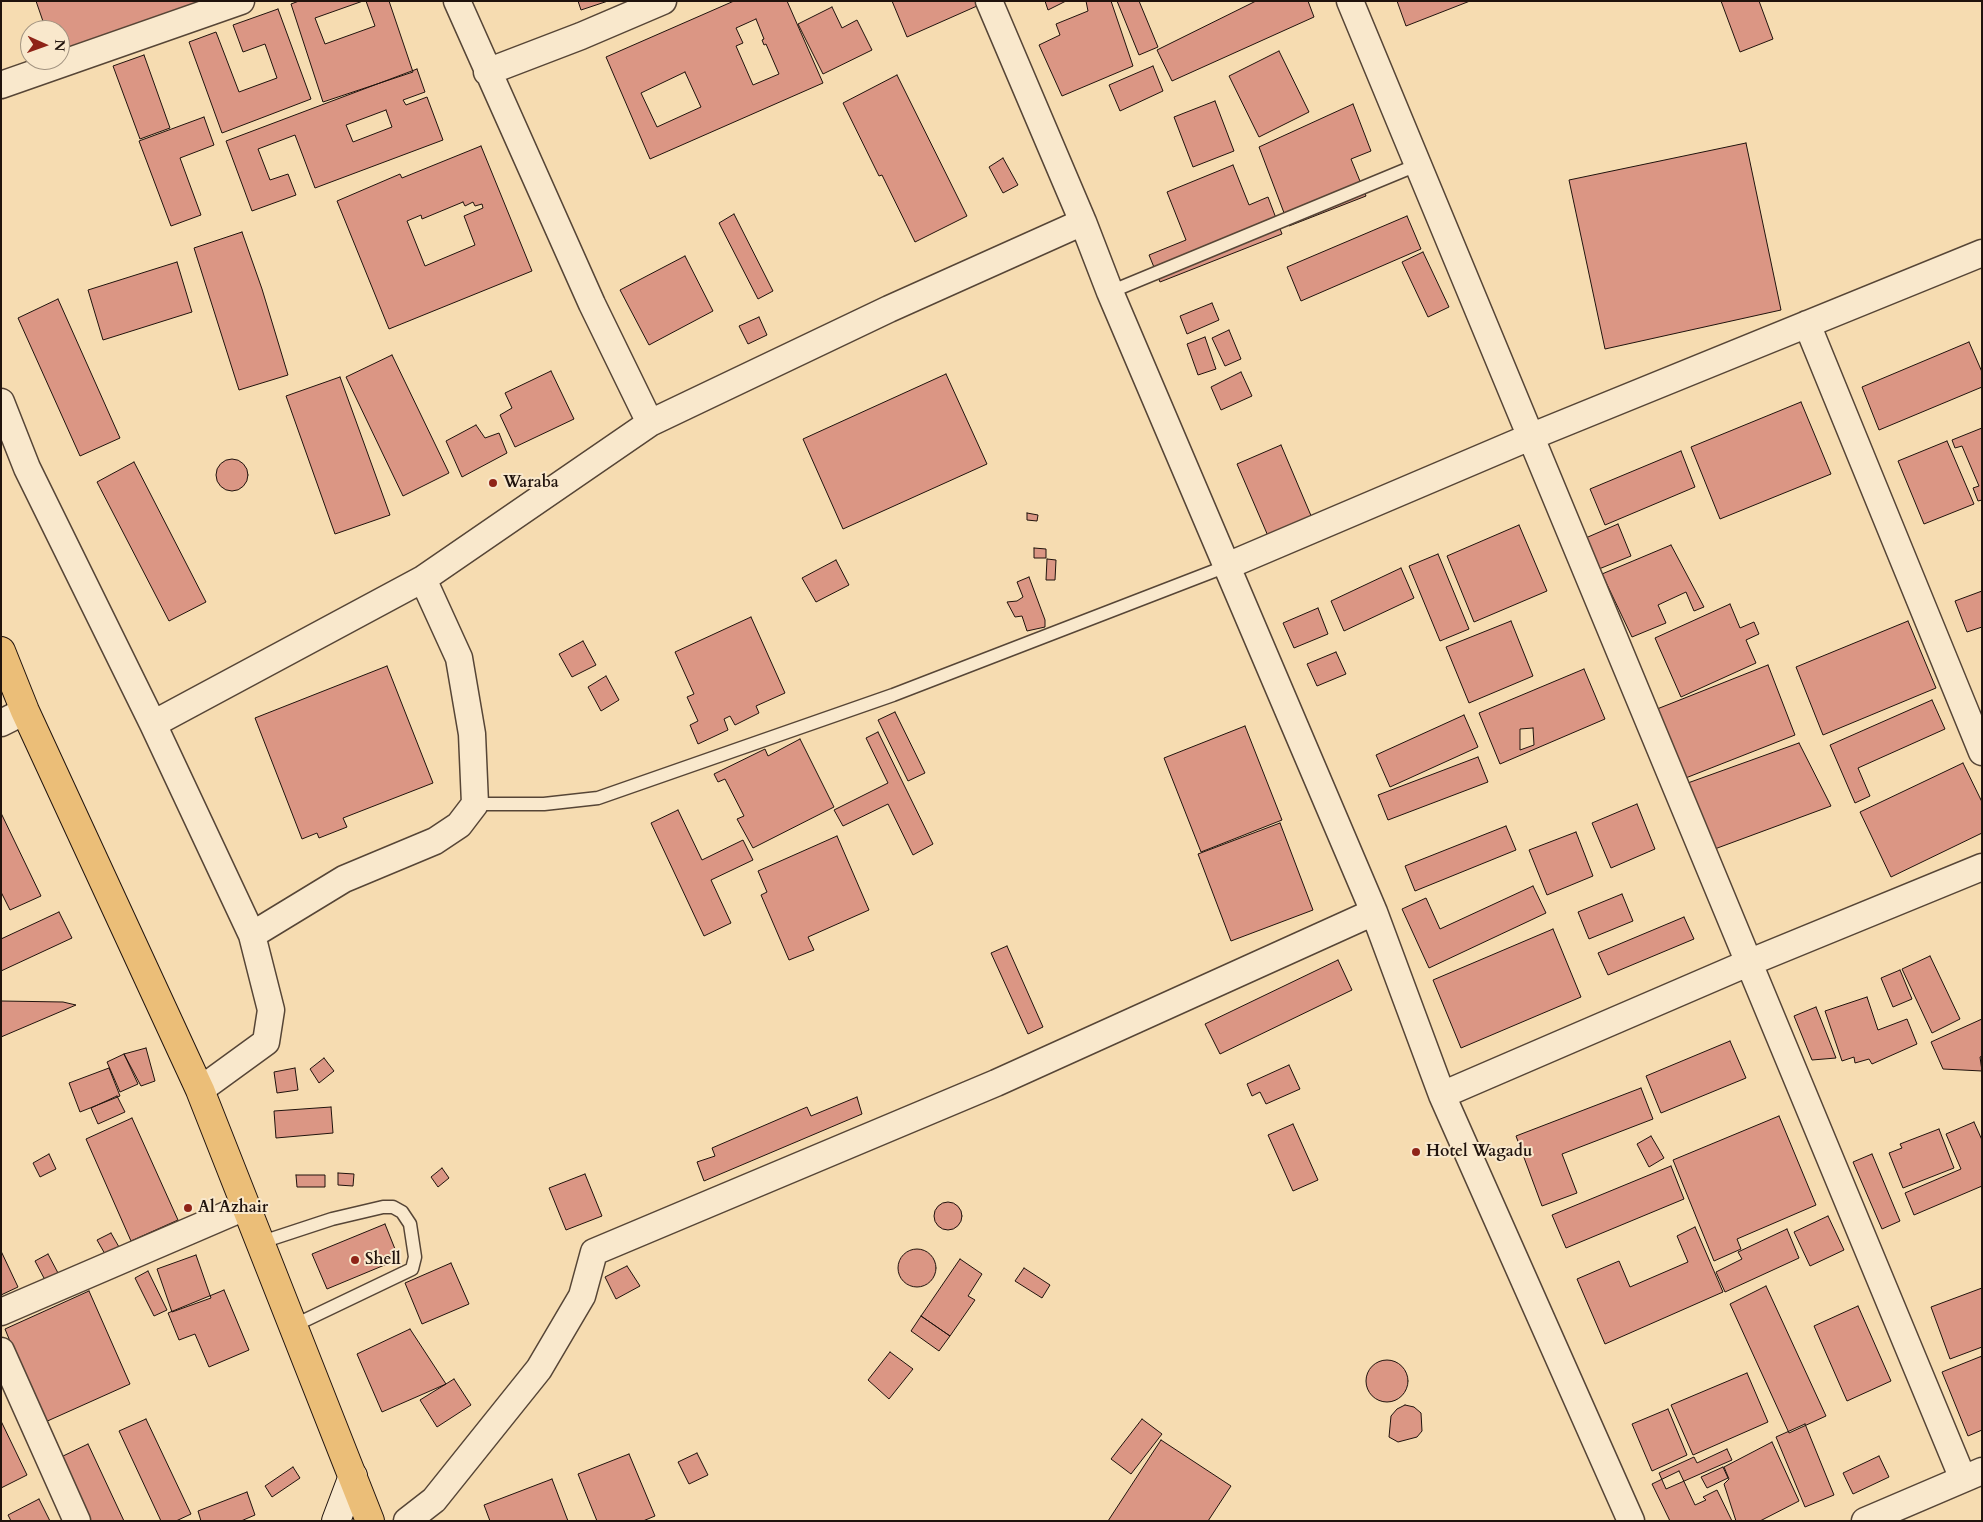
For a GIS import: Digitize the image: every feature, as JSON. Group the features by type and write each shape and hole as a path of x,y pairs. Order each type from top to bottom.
{"main road":[{"path":"1,651 13,717 200,1090 370,1521"},
{"path":"336,1521 353,1476"}],"street":[{"path":"1,85 241,1"},
{"path":"457,1 592,304 650,423"},
{"path":"487,72 581,36 663,1"},
{"path":"989,1 1110,292 1374,912 1442,1095 1631,1521"},
{"path":"1350,1 1748,963 1972,1475 1865,1521"},
{"path":"153,724 423,579 650,423 889,309 1082,222"},
{"path":"1226,566 1530,437 1982,253"},
{"path":"1807,324 1982,752"},
{"path":"1,402 27,468 153,724 252,935 271,1010 266,1042 200,1090"},
{"path":"252,935 344,879 435,841 459,825 475,804 472,734 459,658 423,579"},
{"path":"1442,1095 1748,963 1982,867"},
{"path":"407,1521 434,1500 539,1369 582,1296 594,1252 996,1083 1374,912"},
{"path":"1,1312 245,1207"},
{"path":"2,1353 77,1521"}],"lane":[{"path":"1110,292 1417,165"},
{"path":"475,804 544,804 598,798 893,695 1226,566"},
{"path":"259,1243 332,1219 383,1207 393,1208 402,1212 410,1224 415,1257 412,1269 293,1326"}],"building":[{"path":"36,1 203,1 70,48 70,20 43,20"},
{"path":"299,1 363,1 315,18 325,44 375,26 366,1 389,1 413,72 323,102 291,4"},
{"path":"578,1 608,1 581,10"},
{"path":"734,1 787,1 823,83 650,159 606,57","holes":["756,19 764,39 762,40 764,45 766,44 779,74 753,85 736,46 743,43 736,28","685,72 701,107 657,127 641,93"]},
{"path":"892,1 975,1 977,6 907,37"},
{"path":"1045,1 1066,1 1048,10"},
{"path":"1086,1 1111,1 1133,66 1062,96 1039,45 1060,35 1056,24 1088,11"},
{"path":"1117,1 1139,1 1158,47 1139,55"},
{"path":"1256,1 1308,1 1314,17 1172,81 1157,50"},
{"path":"1397,1 1470,1 1406,26"},
{"path":"1721,1 1759,1 1773,39 1740,52"},
{"path":"832,7 842,28 857,20 872,50 823,74 798,24"},
{"path":"278,9 311,99 222,133 189,42 216,32 239,92 277,78 265,44 243,52 233,25"},
{"path":"1279,51 1309,112 1259,137 1229,76"},
{"path":"144,55 170,128 140,139 113,66"},
{"path":"1153,66 1163,91 1120,111 1109,85"},
{"path":"417,69 425,92 403,100 406,105 427,97 443,140 315,188 295,135 258,149 270,180 288,174 296,195 252,211 226,141","holes":["386,110 392,127 353,142 346,125"]},
{"path":"897,75 967,216 915,242 882,175 879,176 843,103"},
{"path":"1215,101 1234,151 1193,167 1174,117"},
{"path":"1353,104 1371,151 1351,159 1366,196 1289,226 1259,147"},
{"path":"204,117 214,145 180,158 201,215 171,226 139,141"},
{"path":"1746,143 1781,310 1605,349 1569,180"},
{"path":"481,146 532,271 389,329 337,201 400,174 402,178","holes":["463,202 465,206 473,202 475,206 482,204 483,208 464,216 475,245 425,266 407,221 421,215 422,219"]},
{"path":"1003,158 1018,185 1003,193 989,167"},
{"path":"1233,165 1249,205 1268,197 1282,234 1160,282 1149,255 1186,240 1167,192"},
{"path":"734,214 773,291 758,299 719,223"},
{"path":"1407,216 1421,249 1301,301 1287,267"},
{"path":"242,232 262,289 288,375 239,390 194,248"},
{"path":"1423,252 1449,307 1428,317 1402,262"},
{"path":"685,256 713,311 649,345 620,290"},
{"path":"177,262 192,312 103,340 88,290"},
{"path":"58,299 120,438 80,456 18,318"},
{"path":"1212,303 1219,320 1187,334 1180,316"},
{"path":"759,317 767,335 748,344 739,326"},
{"path":"1229,330 1241,359 1225,366 1212,338"},
{"path":"1205,337 1216,369 1198,375 1187,344"},
{"path":"1969,342 1982,372 1982,387 1879,430 1862,387"},
{"path":"392,355 449,473 403,496 346,377"},
{"path":"551,371 574,419 515,447 500,415 512,408 505,393"},
{"path":"1241,372 1252,396 1221,410 1211,387"},
{"path":"946,374 987,464 843,529 803,439"},
{"path":"340,377 390,515 335,534 286,396"},
{"path":"1801,402 1831,474 1720,519 1691,447"},
{"path":"476,425 485,438 499,433 507,453 462,477 446,441"},
{"path":"1982,428 1982,500 1978,501 1973,488 1979,486 1962,446 1955,448 1952,440"},
{"path":"1947,441 1974,504 1924,524 1898,461"},
{"path":"1281,445 1312,518 1268,536 1237,464"},
{"path":"1681,451 1695,487 1605,525 1590,489"},
{"path":"232,459 243,464 248,475 243,486 232,491 221,486 216,475 221,464"},
{"path":"134,462 206,602 169,621 97,482"},
{"path":"1027,513 1038,515 1037,521 1027,520"},
{"path":"1618,524 1631,556 1594,571 1581,540"},
{"path":"1519,525 1547,591 1474,622 1447,556"},
{"path":"1671,545 1704,607 1694,611 1686,592 1658,605 1666,623 1632,637 1602,574"},
{"path":"1034,548 1046,549 1046,558 1034,558"},
{"path":"1438,554 1469,629 1440,641 1409,566"},
{"path":"1047,559 1056,560 1055,580 1046,580"},
{"path":"836,560 849,585 816,602 802,578"},
{"path":"1401,568 1414,598 1344,631 1331,601"},
{"path":"1029,577 1045,620 1045,627 1027,631 1022,616 1015,617 1007,602 1017,601 1023,597 1017,582"},
{"path":"1982,591 1982,627 1967,632 1955,601"},
{"path":"1730,604 1740,628 1754,622 1759,634 1746,640 1756,663 1681,697 1655,638"},
{"path":"1318,608 1328,634 1294,648 1283,623"},
{"path":"751,617 785,693 756,706 759,713 735,725 730,716 724,719 728,730 698,744 690,725 698,721 687,697 694,694 675,652"},
{"path":"1511,621 1533,676 1469,703 1446,647"},
{"path":"1908,621 1936,688 1823,735 1796,667"},
{"path":"583,641 596,665 572,677 559,654"},
{"path":"1336,652 1346,674 1317,686 1307,664"},
{"path":"1768,665 1795,735 1678,781 1652,711"},
{"path":"387,666 433,783 343,818 347,827 319,838 317,833 302,839 255,718"},
{"path":"1584,669 1605,719 1500,764 1479,713","holes":["1533,728 1534,745 1520,750 1520,729"]},
{"path":"606,676 619,700 601,711 588,687"},
{"path":"1932,700 1945,729 1858,768 1870,796 1855,803 1830,745"},
{"path":"895,712 925,773 908,781 878,720"},
{"path":"1464,715 1478,747 1390,787 1376,755"},
{"path":"1245,726 1282,820 1201,852 1164,758"},
{"path":"878,732 933,844 913,855 888,804 843,826 834,810 888,783 866,738"},
{"path":"800,739 834,807 753,848 737,819 744,816 725,779 718,782 714,774 765,749 768,756"},
{"path":"1799,743 1831,806 1712,850 1685,784"},
{"path":"1478,757 1488,782 1388,820 1378,795"},
{"path":"1963,763 1982,802 1982,833 1891,877 1860,812"},
{"path":"1637,804 1655,849 1611,868 1592,823"},
{"path":"678,810 702,860 743,840 753,860 711,880 731,923 704,936 651,823"},
{"path":"1,813 41,896 10,910 1,892"},
{"path":"1280,823 1313,910 1231,941 1198,854"},
{"path":"1506,826 1516,850 1415,891 1405,866"},
{"path":"1576,832 1593,876 1547,895 1529,850"},
{"path":"837,836 869,910 808,937 814,950 789,960 761,895 767,892 758,871"},
{"path":"1533,886 1546,913 1429,968 1402,909 1426,898 1440,929"},
{"path":"1622,894 1633,921 1589,939 1578,912"},
{"path":"59,912 72,938 1,971 1,939"},
{"path":"1684,917 1694,939 1608,975 1598,953"},
{"path":"1553,929 1581,997 1461,1048 1433,980"},
{"path":"1007,946 1043,1027 1028,1034 991,953"},
{"path":"1930,956 1960,1019 1932,1033 1902,969"},
{"path":"1338,960 1352,990 1220,1054 1205,1024"},
{"path":"1900,970 1912,999 1893,1007 1881,978"},
{"path":"1867,997 1878,1030 1907,1019 1917,1044 1872,1064 1869,1059 1855,1063 1854,1057 1842,1061 1825,1011"},
{"path":"1,1001 63,1002 76,1005 1,1037"},
{"path":"1816,1007 1836,1058 1812,1060 1794,1016"},
{"path":"1982,1019 1982,1056 1980,1057 1982,1071 1943,1069 1931,1042"},
{"path":"1730,1041 1746,1078 1661,1113 1646,1076"},
{"path":"146,1048 155,1081 141,1086 124,1054"},
{"path":"124,1054 138,1084 120,1092 107,1062"},
{"path":"324,1058 334,1071 319,1083 310,1069"},
{"path":"1289,1065 1300,1089 1266,1104 1260,1092 1252,1096 1247,1084"},
{"path":"109,1068 120,1096 80,1112 69,1083"},
{"path":"295,1068 298,1090 277,1093 274,1072"},
{"path":"1641,1088 1653,1119 1562,1154 1577,1193 1542,1206 1516,1136"},
{"path":"117,1096 125,1112 98,1124 91,1108"},
{"path":"857,1097 862,1114 704,1181 697,1162 715,1156 712,1148 807,1107 811,1116"},
{"path":"331,1107 333,1133 276,1138 274,1111"},
{"path":"1779,1116 1816,1205 1737,1239 1741,1249 1714,1261 1673,1160"},
{"path":"132,1118 178,1220 131,1241 86,1139"},
{"path":"1974,1122 1982,1140 1982,1186 1914,1215 1905,1193 1961,1169 1946,1134"},
{"path":"1293,1124 1318,1180 1293,1191 1268,1135"},
{"path":"1939,1129 1954,1168 1903,1188 1889,1153 1902,1148 1900,1144"},
{"path":"1651,1136 1664,1158 1649,1167 1637,1144"},
{"path":"49,1154 56,1169 40,1177 33,1163"},
{"path":"1872,1154 1900,1221 1882,1229 1853,1162"},
{"path":"1671,1166 1684,1199 1566,1248 1552,1215"},
{"path":"442,1168 449,1178 438,1187 431,1177"},
{"path":"338,1173 354,1174 353,1186 338,1185"},
{"path":"585,1174 602,1216 566,1230 549,1188"},
{"path":"296,1175 325,1175 325,1187 297,1187"},
{"path":"948,1202 958,1206 962,1216 958,1226 948,1230 938,1226 934,1216 938,1206"},
{"path":"1828,1216 1844,1250 1810,1266 1794,1232"},
{"path":"385,1224 399,1259 327,1289 312,1254"},
{"path":"1695,1227 1723,1292 1605,1344 1577,1279 1619,1261 1630,1287 1688,1262 1677,1236"},
{"path":"1787,1229 1799,1258 1725,1292 1716,1272 1742,1259 1738,1252"},
{"path":"111,1233 119,1247 105,1254 97,1240"},
{"path":"917,1249 930,1255 936,1268 930,1281 917,1287 904,1281 898,1268 904,1255"},
{"path":"1,1251 18,1287 1,1295"},
{"path":"48,1254 58,1273 45,1280 35,1261"},
{"path":"196,1255 211,1298 172,1312 157,1269"},
{"path":"960,1259 982,1274 968,1296 975,1300 950,1336 921,1316"},
{"path":"451,1263 469,1304 422,1324 405,1283"},
{"path":"627,1266 640,1286 616,1299 605,1277"},
{"path":"1024,1268 1050,1285 1042,1298 1015,1281"},
{"path":"148,1271 167,1310 154,1316 135,1278"},
{"path":"1766,1286 1826,1416 1789,1433 1730,1304"},
{"path":"1982,1288 1982,1347 1950,1359 1931,1307"},
{"path":"224,1290 249,1350 209,1367 195,1334 179,1340 168,1313"},
{"path":"89,1291 130,1384 43,1423 5,1329"},
{"path":"1858,1306 1891,1381 1847,1401 1814,1326"},
{"path":"921,1316 950,1336 939,1351 911,1331"},
{"path":"410,1329 446,1384 382,1412 357,1354"},
{"path":"890,1352 913,1369 889,1399 868,1380"},
{"path":"1982,1356 1982,1430 1968,1436 1942,1372"},
{"path":"1383,1360 1391,1360 1402,1366 1408,1381 1402,1396 1391,1402 1383,1402 1372,1396 1366,1385 1366,1377 1372,1366"},
{"path":"1747,1373 1768,1422 1693,1455 1671,1405"},
{"path":"454,1379 471,1405 437,1427 420,1400"},
{"path":"1405,1405 1414,1407 1421,1413 1422,1431 1417,1437 1398,1442 1389,1437 1391,1416 1397,1409"},
{"path":"1668,1409 1687,1455 1652,1471 1632,1424"},
{"path":"146,1419 191,1514 176,1521 161,1521 119,1431"},
{"path":"1142,1419 1162,1434 1131,1474 1111,1459"},
{"path":"1,1421 27,1475 1,1488"},
{"path":"1805,1424 1834,1495 1805,1507 1776,1437"},
{"path":"1161,1440 1231,1486 1208,1521 1108,1521"},
{"path":"1772,1442 1799,1501 1760,1521 1736,1521 1724,1484 1729,1479 1724,1467"},
{"path":"88,1444 124,1521 88,1521 59,1458"},
{"path":"1727,1449 1732,1460 1666,1489 1659,1473 1694,1457 1697,1463"},
{"path":"697,1453 708,1475 689,1484 678,1462"},
{"path":"629,1454 655,1516 643,1521 597,1521 578,1474"},
{"path":"1879,1456 1889,1477 1853,1494 1843,1473"},
{"path":"293,1467 300,1478 272,1497 265,1486"},
{"path":"1723,1467 1728,1478 1707,1488 1701,1477"},
{"path":"1679,1471 1695,1505 1706,1500 1703,1497 1717,1490 1732,1521 1670,1521 1652,1484"},
{"path":"552,1479 568,1521 490,1521 484,1505"},
{"path":"247,1492 255,1515 241,1521 201,1521 198,1511"},
{"path":"39,1499 50,1521 11,1521 8,1515"}],"place":[{"name":"Waraba","path":"493,483"},
{"name":"Hotel Wagadu","path":"1416,1152"},
{"name":"Al Azhair","path":"188,1208"},
{"name":"Shell","path":"355,1260"}]}
